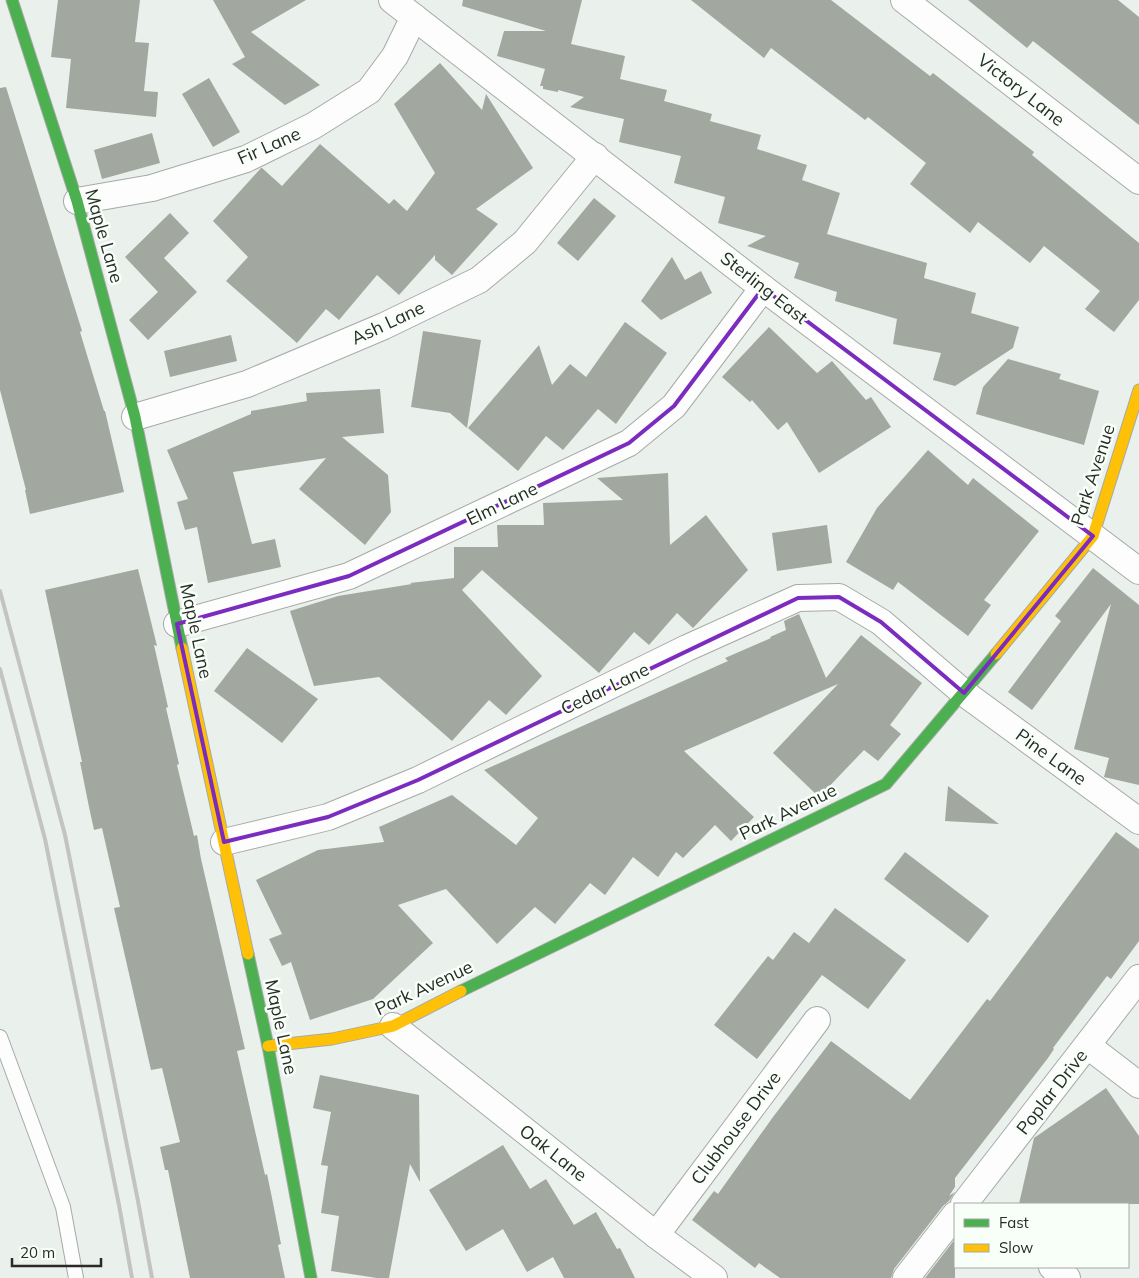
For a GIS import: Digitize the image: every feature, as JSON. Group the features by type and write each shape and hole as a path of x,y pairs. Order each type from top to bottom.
{"street":[{"name":"Maple Lane","path":"12,0 77,201 135,417 177,624 268,1046 311,1278"},
{"name":"Sterling East","path":"392,0 763,288 1139,571"},
{"name":"Victory Lane","path":"904,0 1139,181"},
{"name":"Fir Lane","path":"77,201 152,188 246,159 313,126 369,91 395,56 414,17"},
{"name":"Ash Lane","path":"135,417 247,384 384,326 479,280 525,242 595,156"},
{"name":"Elm Lane","path":"177,624 349,576 629,443 674,406 763,288"},
{"name":"Park Avenue","path":"268,1046 332,1039 393,1026 886,784 964,693 1093,536 1139,390"},
{"name":"Cedar Lane","path":"224,842 328,817 418,780 687,648 798,598 839,597 881,622 964,693"},
{"name":"Pine Lane","path":"964,693 1139,821"},
{"name":"Poplar Drive","path":"966,1203 1139,978"},
{"name":"Clubhouse Drive","path":"656,1236 817,1020"},
{"name":"Oak Lane","path":"393,1026 656,1236 714,1278"},
{"path":"1088,1046 1139,1085"},
{"name":"Poplar Drive","path":"906,1278 954,1218"},
{"path":"1053,1268 1067,1278"}],"lane":[{"path":"0,1037 64,1207 76,1278"}],"highlighted area":[{"path":"763,288 1093,536 964,693 881,622 839,597 798,598 418,780 328,817 224,842 177,624 349,576 629,443 674,406"}],"building":[{"path":"58,0 140,0 135,42 149,43 144,91 158,92 156,117 66,108 71,59 51,57"},
{"path":"213,0 306,0 251,32 320,85 285,105 232,64 245,57"},
{"path":"463,0 582,0 571,44 625,56 620,79 667,90 664,101 712,114 710,121 761,135 757,149 807,165 802,180 840,193 827,234 927,263 924,278 976,293 971,313 1019,327 1013,348 955,386 933,380 941,353 893,344 897,319 835,301 837,292 794,278 799,263 747,246 766,236 718,223 725,197 674,183 681,156 619,142 624,119 570,107 584,97 558,90 558,92 543,89 543,86 540,86 545,69 497,56 504,31 546,31 462,6"},
{"path":"691,0 831,0 930,76 933,73 1034,152 1032,155 1139,243 1139,300 1114,332 1085,309 1100,291 1044,246 1030,263 978,222 970,233 910,184 926,163 868,117 865,120 771,48 764,58"},
{"path":"968,0 1118,0 1139,17 1139,125 1033,41 1027,48"},
{"path":"440,63 482,110 486,94 533,168 476,209 498,224 452,275 435,260 435,255 399,295 377,275 339,320 326,309 297,343 226,281 248,257 213,221 261,168 282,186 320,144 389,204 394,199 407,211 435,173 394,104"},
{"path":"209,78 240,132 213,147 182,94"},
{"path":"6,87 82,331 80,332 105,411 124,492 30,514 26,490 0,390 0,88"},
{"path":"152,133 160,163 102,179 94,150"},
{"path":"594,198 616,216 578,261 557,243"},
{"path":"170,213 189,233 164,258 197,292 148,340 129,320 158,292 125,257"},
{"path":"672,257 685,280 701,271 712,293 661,320 641,301"},
{"path":"625,322 667,353 616,424 598,409 563,450 546,436 518,471 468,428 539,345 552,385 570,364 586,377"},
{"path":"769,327 817,373 832,361 866,400 871,397 891,427 819,473 787,422 778,430 752,400 750,402 722,377"},
{"path":"423,331 481,340 467,428 450,413 411,407"},
{"path":"231,335 237,361 170,377 164,351"},
{"path":"1008,359 1061,374 1059,379 1099,391 1084,445 976,414 983,387"},
{"path":"380,389 384,433 342,437 388,475 391,512 365,545 299,489 326,458 233,472 252,544 275,539 281,567 208,583 197,527 185,530 177,502 188,499 167,450 251,414 251,411 307,401 306,393"},
{"path":"928,450 968,485 973,478 1039,531 984,600 991,605 968,636 898,582 893,590 846,562 877,508"},
{"path":"668,473 670,545 706,515 748,570 693,628 677,613 649,645 634,632 599,673 482,570 462,590 542,676 506,715 489,700 452,741 379,677 314,686 290,611 338,596 412,584 410,583 454,578 454,547 498,547 497,525 544,525 543,503 623,500 597,478"},
{"path":"827,525 832,563 777,571 772,533"},
{"path":"1093,568 1139,605 1139,785 1104,777 1109,758 1074,749 1111,604 1032,710 1008,692 1061,621 1055,616"},
{"path":"138,569 157,646 154,645 179,764 177,765 194,836 197,835 245,1049 237,1051 265,1175 267,1174 281,1244 278,1245 285,1278 190,1278 168,1170 165,1170 160,1147 180,1142 162,1068 151,1070 114,908 120,907 102,828 94,830 89,807 80,762 82,762 45,590"},
{"path":"799,614 826,678 861,635 922,683 890,725 901,734 878,761 864,750 819,797 773,753 838,684 684,751 754,817 731,841 715,825 683,858 676,852 658,877 633,857 605,895 590,883 555,924 535,907 497,944 446,889 398,905 433,943 373,999 310,1020 291,962 282,966 269,939 282,934 256,880 318,850 384,842 379,827 452,795 516,845 538,818 484,770 728,661 725,658 786,630 784,621"},
{"path":"247,648 318,699 282,743 214,691"},
{"path":"948,786 999,824 945,821"},
{"path":"1116,832 1139,849 1139,941 1111,979 1107,976 1053,1048 1048,1058 955,1178 955,1187 949,1196 955,1192 894,1269 891,1278 780,1278 759,1263 755,1268 692,1220 714,1191 718,1194 773,1117 831,1041 910,1100 987,999 990,1001"},
{"path":"905,852 989,916 968,943 884,879"},
{"path":"835,908 906,960 868,1009 822,975 757,1059 714,1025 768,956 773,960 794,932 809,943"},
{"path":"320,1075 419,1095 420,1182 410,1164 389,1278 331,1271 339,1216 321,1213 328,1166 321,1165 331,1112 313,1108"},
{"path":"1106,1088 1139,1136 1139,1204 1019,1203 1034,1138"},
{"path":"503,1145 530,1189 546,1179 574,1225 596,1212 617,1249 620,1248 635,1278 564,1278 553,1257 527,1272 503,1229 466,1251 429,1190"},
{"path":"954,1240 955,1278 925,1278"}],"railway":[{"path":"0,591 65,835 152,1278"},
{"path":"0,669 45,839 132,1278"}],"traffic: fast":[{"path":"12,0 77,201 135,417 182,648"},
{"path":"461,991 886,784 996,654"},
{"path":"248,954 268,1046 311,1278"}],"traffic: slow":[{"path":"996,654 1093,536 1139,390"},
{"path":"182,648 248,954"},
{"path":"268,1046 332,1039 393,1026 461,991"}]}
